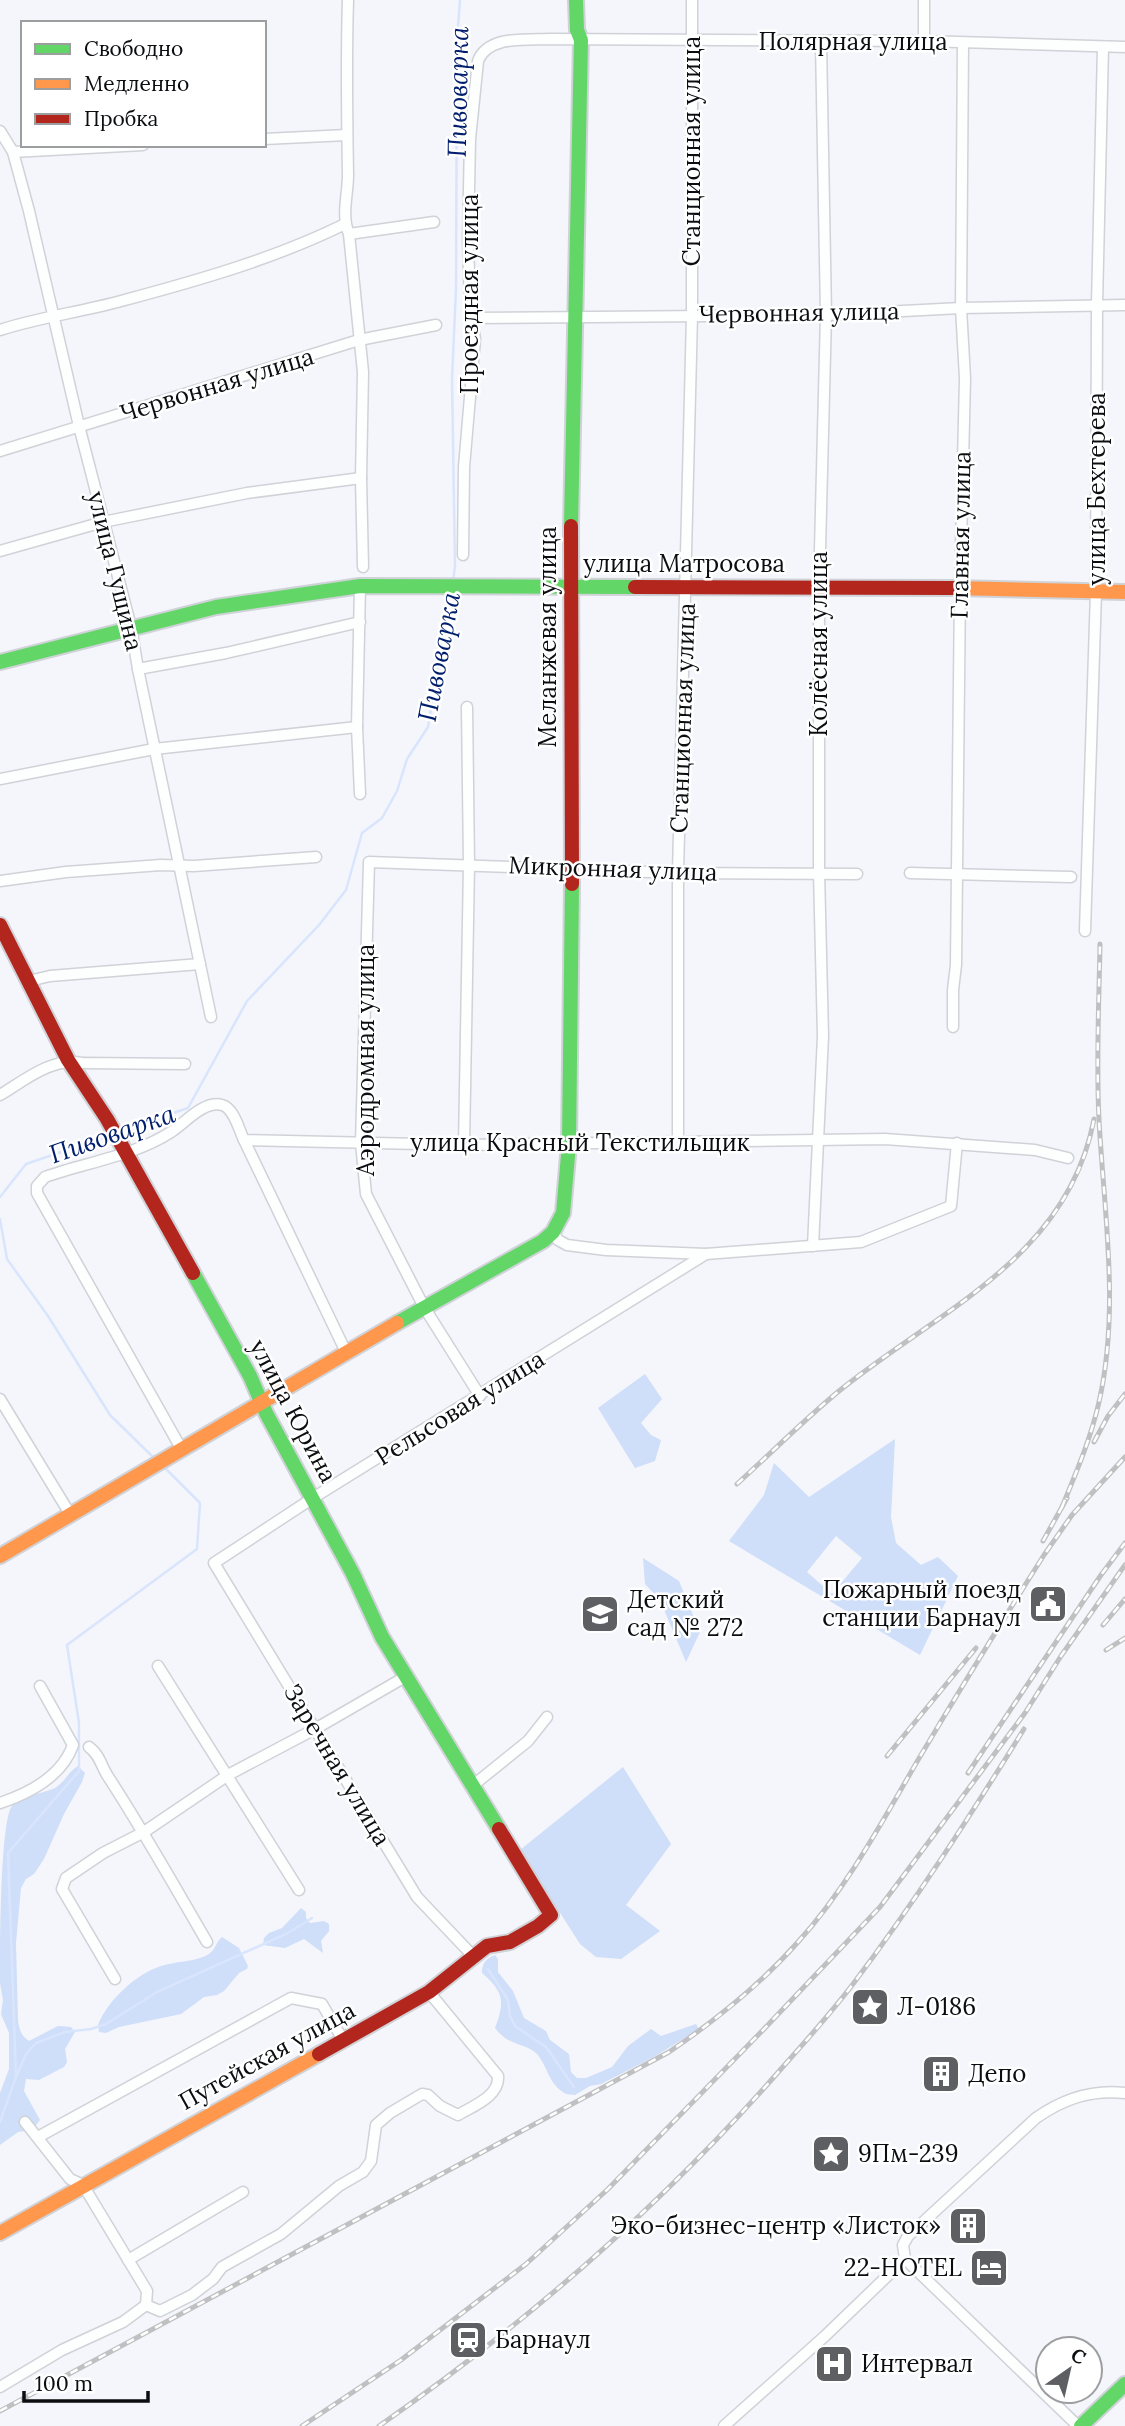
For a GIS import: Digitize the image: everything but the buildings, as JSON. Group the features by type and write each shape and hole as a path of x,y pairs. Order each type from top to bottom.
{"street":[{"path":"348,0 345,78 347,229 363,372 363,567"},
{"name":"Меланжевая улица","path":"553,1232 563,1213 569,1144 573,317 581,40 576,22 576,0"},
{"name":"Станционная улица","path":"678,1142 678,873 692,315 692,0"},
{"path":"924,0 924,41"},
{"name":"Полярная улица","path":"581,40 924,41 1125,47"},
{"name":"Проездная улица","path":"463,555 464,467 475,339 470,308 468,240 470,139 478,61 484,50 500,42 581,40"},
{"name":"Колёсная улица","path":"813,1246 823,1036 819,872 819,588 826,315 821,41"},
{"name":"Главная улица","path":"953,1027 965,379 961,308 963,43"},
{"name":"улица Бехтерева","path":"1086,931 1096,592 1097,304 1103,47"},
{"name":"улица Гущина","path":"0,131 13,152 38,245 79,426 131,627 211,1017"},
{"path":"266,139 346,135"},
{"path":"13,152 106,147"},
{"path":"0,330 52,315 120,302 347,229 434,222"},
{"name":"Червонная улица","path":"473,318 826,315 1125,304"},
{"name":"Червонная улица","path":"0,451 359,340 436,325"},
{"path":"0,551 103,522 247,493 361,478"},
{"path":"360,586 357,727 360,793"},
{"name":"улица Матросова","path":"0,662 216,607 360,586 960,588 1125,592"},
{"path":"138,669 226,653 360,622"},
{"path":"464,1145 469,865 467,707"},
{"path":"0,779 155,750 357,727"},
{"path":"0,881 66,872 316,857"},
{"name":"Микронная улица","path":"369,862 678,873 858,874"},
{"name":"Аэродромная улица","path":"369,862 361,1143 366,1194 424,1307 480,1396"},
{"path":"910,873 1071,877"},
{"name":"улица Юрина","path":"0,925 68,1060 107,1119 250,1376 262,1404 353,1574 382,1637 471,1787 551,1914"},
{"path":"29,981 50,976 200,964"},
{"path":"0,1095 57,1062 68,1060 82,1063 185,1063"},
{"path":"178,1453 37,1193 39,1181 45,1177 124,1150 145,1147 196,1113 213,1104 223,1105 230,1111 346,1352"},
{"name":"улица Красный Текстильщик","path":"244,1140 464,1145 885,1139 1035,1150 1068,1158"},
{"path":"0,1556 262,1404 346,1352 543,1241 553,1232 558,1240 566,1245 606,1250 706,1254 861,1242 951,1206 957,1143"},
{"name":"Рельсовая улица","path":"214,1563 313,1498 706,1254"},
{"path":"0,1399 70,1514"},
{"name":"Заречная улица","path":"214,1563 417,1897 473,1956"},
{"path":"158,1667 299,1890"},
{"path":"114,1979 62,1889 66,1878 103,1853 144,1832 228,1775 405,1677"},
{"path":"0,1803 39,1785 62,1767 71,1752 72,1741 40,1686"},
{"path":"471,1787 528,1741 547,1717"},
{"path":"89,1747 99,1755 104,1771 144,1832 207,1942"},
{"name":"Путейская улица","path":"0,2233 429,1992 487,1946 519,1937 538,1926 551,1914"},
{"path":"146,2305 160,2311 192,2295 213,2279 222,2267 281,2234 339,2186 363,2172 372,2161 376,2125 390,2113 422,2094 428,2095 440,2106 458,2115 495,2092 499,2085 498,2076 429,1992"},
{"path":"38,2137 291,1998 322,2004 343,2040"},
{"path":"1125,2093 1108,2091 1080,2096 1066,2100 1036,2118 908,2236 903,2245 905,2259 1080,2426 1125,2384"},
{"path":"0,2387 62,2350 123,2322 146,2305 147,2291 83,2185 70,2179 25,2122"},
{"path":"128,2260 243,2192"},
{"path":"724,2426 825,2336 905,2259"}],"shaded area":[{"path":"645,1374 662,1399 641,1423 651,1435 661,1440 655,1461 635,1468 598,1408"},
{"path":"895,1439 891,1517 896,1543 921,1565 938,1557 958,1576 920,1655 729,1541 764,1495 774,1463 809,1497","holes":["836,1536 862,1558 832,1594 807,1572"]},
{"path":"643,1558 679,1581 700,1632 686,1662 660,1600 645,1584"},
{"path":"78,1766 85,1773 82,1782 44,1859 21,1888 16,1943 18,2020 22,2035 29,2041 58,2026 71,2027 75,2032 65,2049 67,2062 64,2067 39,2080 26,2079 24,2091 40,2120 32,2130 18,2132 0,2145 0,2093 9,2069 9,2033 1,2014 3,2000 0,1983 1,1891 7,1820 15,1803 55,1788"},
{"path":"623,1767 671,1844 626,1905 660,1931 621,1959 596,1957 580,1944 520,1850"},
{"path":"301,1908 306,1912 310,1923 324,1921 329,1924 329,1931 321,1941 323,1953 304,1939 285,1948 263,1945 264,1938 269,1933 282,1928"},
{"path":"222,1937 239,1948 248,1966 224,1991 204,1997 181,2014 119,2027 106,2033 99,2032 98,2025 109,2006 124,1989 142,1975 161,1966 204,1957"},
{"path":"495,1955 498,1959 498,1972 513,1991 524,2018 546,2031 550,2040 569,2054 571,2072 577,2078 586,2078 612,2067 628,2046 651,2029 661,2036 696,2024 699,2029 654,2057 601,2084 590,2086 575,2095 566,2094 555,2085 537,2054 506,2039 495,2028 500,2011 500,1997 495,1986 482,1973 485,1961"}],"waterway":[{"name":"Пивоварка","path":"453,581 452,379 456,289 457,40 460,0"},
{"name":"Пивоварка","path":"120,1131 188,1108 247,1001 319,925 346,890 362,833 382,818 397,791 407,759 428,727 451,591"},
{"name":"Пивоварка","path":"0,1197 26,1164 111,1135"},
{"name":"Пивоварка","path":"0,1219 7,1259 48,1316 110,1415 155,1459"},
{"name":"Пивоварка","path":"0,2122 16,2077 8,1853 79,1771 79,1723 67,1645 197,1549 200,1503 163,1466"},
{"path":"17,2075 26,2054 36,2043 65,2032 106,2024 157,1992 288,1933 312,1918"},
{"name":"Пивоварка","path":"488,1969 508,2000 510,2016 515,2026 546,2047 574,2087"}],"railway":[{"path":"1062,1507 1096,1415 1109,1332 1109,1261 1098,1098 1100,944"},
{"path":"737,1484 839,1391 957,1306 994,1277 1028,1245 1057,1209 1080,1167 1094,1119"},
{"path":"1094,1442 1108,1416 1125,1394"},
{"path":"0,2411 669,2052 737,2001 783,1958 832,1900 1044,1555 1072,1515 1125,1457"},
{"path":"1043,1541 1067,1498"},
{"path":"968,1773 1125,1543"},
{"path":"302,2426 401,2360 526,2264 608,2189 764,2029 880,1907 1025,1713 1125,1565"},
{"path":"1103,1625 1125,1599"},
{"path":"1106,1650 1125,1638"},
{"path":"887,1756 976,1648"},
{"path":"379,2426 488,2346 540,2303 641,2214 736,2119 827,2016 876,1953 942,1858 1024,1729"}],"traffic: fast":[{"path":"571,526 581,40 577,30 576,0"},
{"path":"0,662 216,607 360,586 635,587"},
{"path":"397,1323 543,1241 553,1232 563,1213 569,1144 572,884"},
{"path":"193,1273 353,1574 382,1637 499,1829"},
{"path":"1081,2426 1125,2384"}],"traffic: slow":[{"path":"954,588 1125,592"},
{"path":"0,1556 397,1323"},
{"path":"0,2233 319,2054"}],"traffic: jam":[{"path":"571,526 572,884"},
{"path":"635,587 954,588"},
{"path":"0,925 68,1060 107,1119 193,1273"},
{"path":"319,2054 429,1992 487,1946 510,1942 551,1915 499,1829"}],"place":[{"name":"Пожарный поезд станции Барнаул","path":"1048,1604"},
{"name":"Детский сад № 272","path":"600,1614"},
{"name":"Л-0186","path":"870,2007"},
{"name":"Депо","path":"941,2074"},
{"name":"9Пм-239","path":"831,2154"},
{"name":"Эко-бизнес-центр «Листок»","path":"968,2226"},
{"name":"22-HOTEL","path":"989,2268"},
{"name":"Барнаул","path":"468,2340"},
{"name":"Интервал","path":"834,2364"}]}
